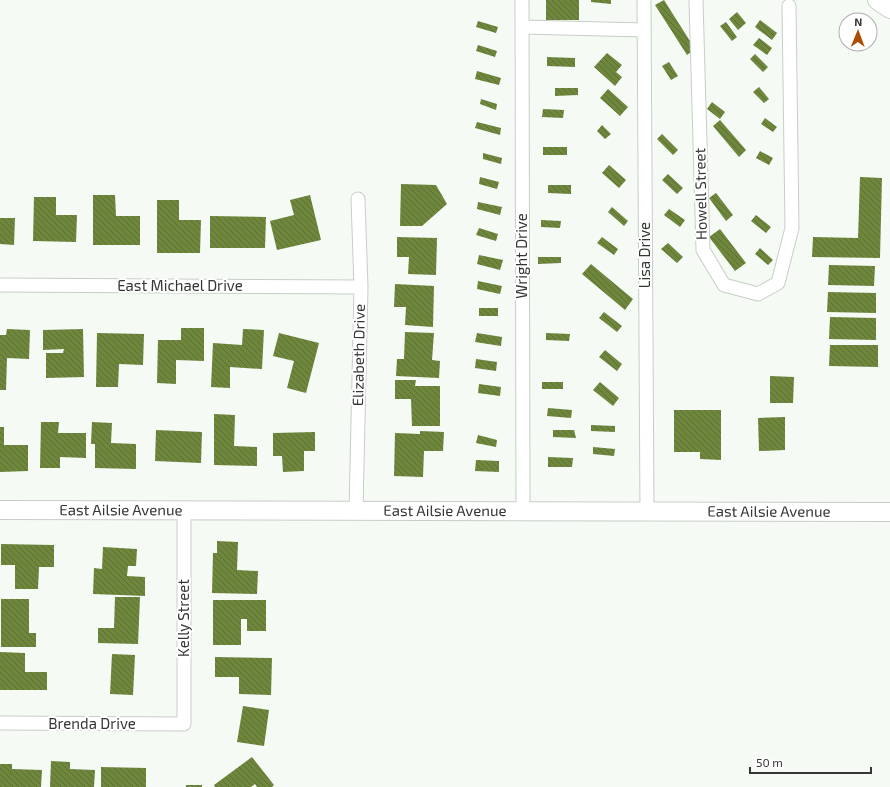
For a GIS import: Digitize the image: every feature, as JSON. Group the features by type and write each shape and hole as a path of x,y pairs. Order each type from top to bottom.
{"street":[{"name":"Wright Drive","path":"522,0 523,512"},
{"name":"Lisa Drive","path":"644,0 647,511"},
{"name":"Howell Street","path":"696,0 702,250 724,285 758,294 778,284 792,228 790,6"},
{"path":"876,0 890,9"},
{"path":"522,28 644,30"},
{"name":"Elizabeth Drive","path":"356,512 361,287 358,199"},
{"name":"East Michael Drive","path":"0,286 361,287"},
{"name":"East Ailsie Avenue","path":"0,510 890,512"},
{"name":"Kelly Street","path":"184,511 184,724"},
{"name":"Brenda Drive","path":"0,723 184,724"}],"building":[{"path":"546,0 579,0 579,20 546,20"},
{"path":"591,0 611,0 611,4 591,2"},
{"path":"664,0 695,49 687,55 655,5"},
{"path":"737,12 746,23 738,30 729,19"},
{"path":"760,20 777,33 772,40 755,27"},
{"path":"478,21 498,27 496,33 476,27"},
{"path":"726,22 737,37 732,41 720,26"},
{"path":"759,38 772,48 767,55 753,45"},
{"path":"478,45 497,51 495,57 476,51"},
{"path":"607,53 622,65 616,72 622,77 615,86 594,67"},
{"path":"755,54 768,67 763,72 750,59"},
{"path":"547,57 575,58 575,67 547,66"},
{"path":"669,62 678,76 671,80 662,66"},
{"path":"477,71 501,78 499,85 475,79"},
{"path":"759,87 769,99 764,103 753,92"},
{"path":"555,88 578,88 578,95 555,96"},
{"path":"608,89 628,107 620,116 600,98"},
{"path":"481,99 497,104 496,110 480,104"},
{"path":"712,102 725,112 720,119 707,109"},
{"path":"543,109 564,110 563,118 542,117"},
{"path":"765,118 777,127 773,132 761,124"},
{"path":"720,120 746,150 739,157 713,126"},
{"path":"477,122 501,128 500,135 475,128"},
{"path":"602,125 611,134 605,139 597,131"},
{"path":"662,134 678,150 673,155 657,139"},
{"path":"543,147 567,147 567,155 543,155"},
{"path":"760,151 773,158 769,165 756,158"},
{"path":"483,153 502,158 501,164 483,159"},
{"path":"609,165 626,180 619,188 602,173"},
{"path":"668,174 683,188 677,194 662,180"},
{"path":"480,177 499,182 497,189 479,184"},
{"path":"860,177 882,178 880,258 812,257 813,237 858,238"},
{"path":"401,184 436,185 447,204 422,226 400,226"},
{"path":"548,185 571,185 571,194 548,193"},
{"path":"716,193 733,215 726,221 709,198"},
{"path":"93,195 115,195 116,216 140,216 140,245 93,245"},
{"path":"310,195 321,240 277,250 270,221 294,215 290,200"},
{"path":"34,197 56,197 56,215 77,215 76,242 33,241"},
{"path":"157,200 179,200 179,220 201,220 200,253 157,253"},
{"path":"478,202 502,207 500,215 477,209"},
{"path":"612,207 628,221 624,226 608,212"},
{"path":"669,209 685,220 680,227 664,215"},
{"path":"756,215 771,227 766,233 751,221"},
{"path":"210,216 266,217 265,248 210,248"},
{"path":"0,218 15,218 14,245 0,244"},
{"path":"541,220 561,221 560,228 541,227"},
{"path":"479,228 498,234 496,241 476,235"},
{"path":"720,229 746,263 735,271 709,237"},
{"path":"397,237 437,238 436,275 408,274 409,257 397,257"},
{"path":"602,237 618,249 614,255 597,243"},
{"path":"668,243 683,257 677,263 661,249"},
{"path":"760,248 773,260 768,265 755,254"},
{"path":"479,255 503,260 500,270 477,264"},
{"path":"538,257 561,257 561,263 538,264"},
{"path":"591,264 633,299 625,310 582,274"},
{"path":"829,265 875,266 874,286 828,285"},
{"path":"478,281 502,286 500,294 477,289"},
{"path":"395,284 434,286 433,327 405,325 406,307 394,307"},
{"path":"828,292 876,293 876,313 827,312"},
{"path":"479,308 498,308 498,316 479,316"},
{"path":"604,312 622,326 617,332 599,318"},
{"path":"830,317 876,318 876,340 829,339"},
{"path":"181,328 204,328 204,361 176,360 176,384 157,383 158,340 181,340"},
{"path":"7,329 30,330 29,359 7,358 6,390 0,390 0,335 6,335"},
{"path":"83,329 84,377 46,378 46,353 63,353 64,349 43,350 43,330"},
{"path":"243,329 264,330 262,369 230,367 230,388 211,387 213,343 242,345"},
{"path":"405,332 434,333 432,360 440,361 439,378 396,376 397,359 404,359"},
{"path":"97,333 144,334 143,365 119,364 118,387 96,387"},
{"path":"279,333 319,343 306,393 287,388 294,361 273,356"},
{"path":"477,333 502,337 501,346 475,342"},
{"path":"546,333 570,334 569,341 546,340"},
{"path":"830,345 878,345 878,367 829,366"},
{"path":"605,350 622,364 617,371 599,357"},
{"path":"476,359 497,362 496,371 475,368"},
{"path":"770,376 794,377 793,403 770,403"},
{"path":"395,380 416,380 415,386 440,386 440,426 412,426 411,399 395,399"},
{"path":"542,382 563,382 563,389 542,389"},
{"path":"600,382 619,398 613,406 593,390"},
{"path":"479,384 501,387 500,396 478,393"},
{"path":"548,408 572,410 571,418 547,416"},
{"path":"674,410 721,410 721,460 700,459 700,452 674,452"},
{"path":"214,414 235,415 234,446 257,447 257,466 214,465"},
{"path":"785,417 785,450 759,451 758,418"},
{"path":"41,422 59,422 58,433 86,433 86,458 60,457 60,468 40,468"},
{"path":"92,422 112,423 111,443 136,444 136,469 95,468 95,444 91,444"},
{"path":"591,425 615,426 615,432 591,431"},
{"path":"0,427 4,427 4,445 28,445 28,471 0,472"},
{"path":"156,430 202,432 201,463 155,461"},
{"path":"553,430 574,430 576,438 553,437"},
{"path":"420,431 444,432 443,451 424,451 423,477 394,476 395,433 420,434"},
{"path":"315,432 315,451 304,451 304,471 283,472 282,456 273,456 273,433"},
{"path":"478,435 497,440 496,447 476,443"},
{"path":"593,447 615,449 614,456 593,454"},
{"path":"548,457 573,458 572,467 548,467"},
{"path":"476,460 499,461 499,472 475,471"},
{"path":"217,541 238,542 237,570 258,571 257,594 212,593 213,553 217,553"},
{"path":"1,544 54,545 54,567 39,567 38,589 15,589 15,565 1,565"},
{"path":"103,547 137,549 136,566 128,566 127,576 145,577 145,596 93,594 94,568 102,569"},
{"path":"115,597 140,597 138,644 98,643 98,628 114,628"},
{"path":"1,599 29,599 29,633 36,633 36,647 1,647"},
{"path":"213,600 266,600 266,631 247,631 247,619 241,619 241,645 213,645"},
{"path":"0,652 25,653 25,672 47,672 47,690 0,690"},
{"path":"112,654 135,655 133,695 110,694"},
{"path":"215,657 272,658 271,695 239,694 239,677 215,677"},
{"path":"243,706 269,710 264,746 237,742"},
{"path":"252,757 274,785 272,787 257,787 255,784 251,787 215,787 214,785"},
{"path":"51,761 70,762 70,769 95,770 94,787 50,787"},
{"path":"0,764 12,764 12,769 42,770 41,787 0,787"},
{"path":"101,767 146,768 146,787 101,787"},
{"path":"186,785 202,785 202,787 186,787"}]}
